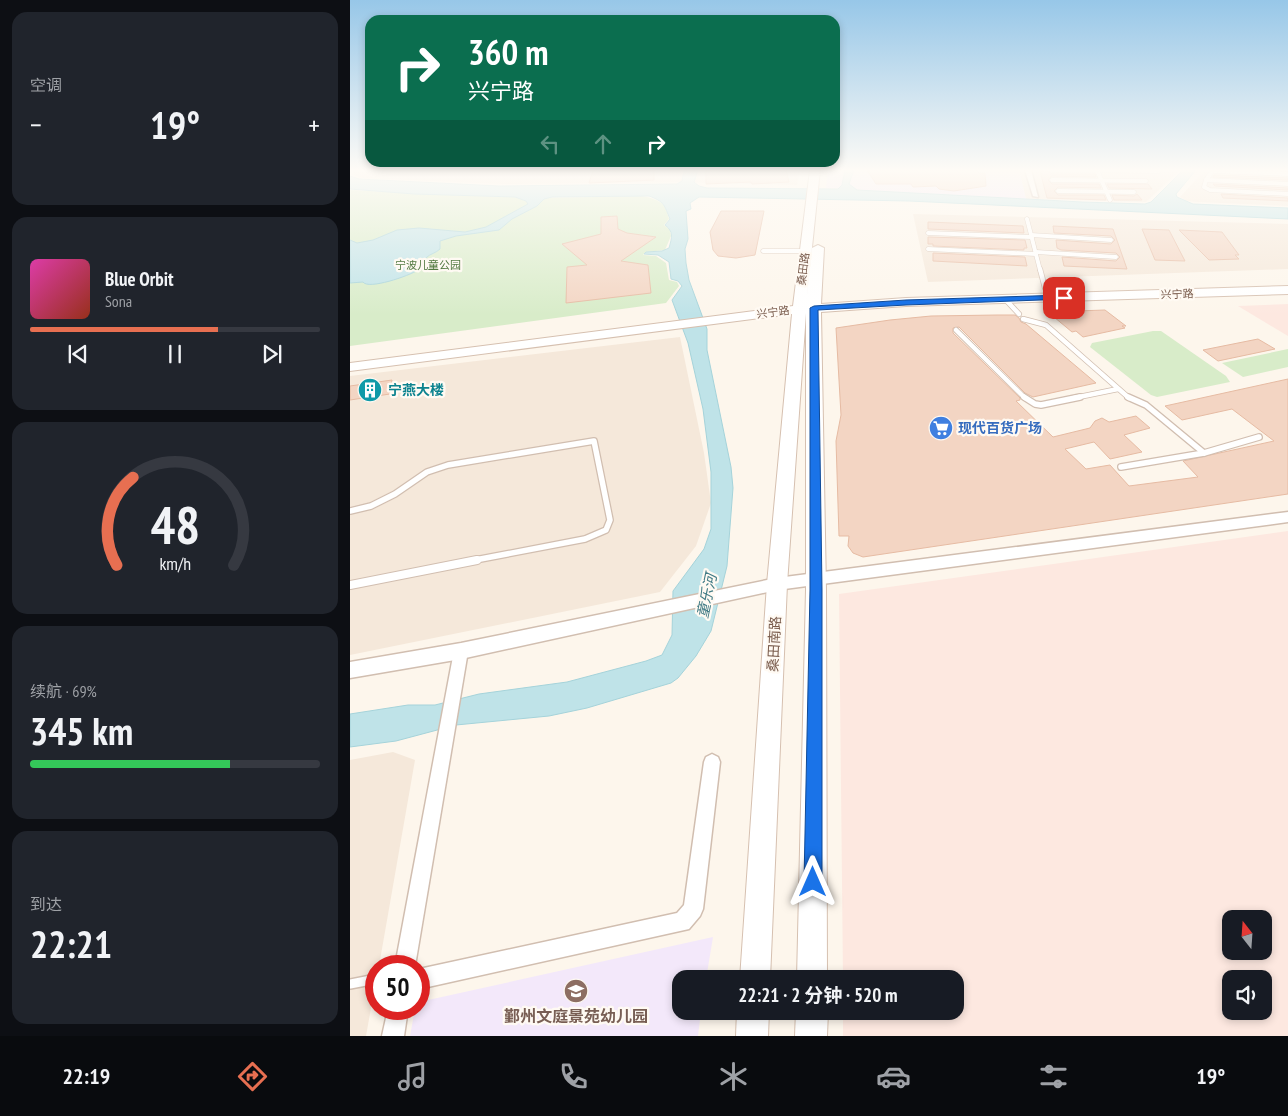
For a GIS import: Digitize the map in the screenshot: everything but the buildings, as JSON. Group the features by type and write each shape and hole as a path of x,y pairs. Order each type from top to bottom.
{"main road":[{"name":"桑田路","path":"807,303 806,251 815,218"},
{"name":"桑田路","path":"807,303 816,218"},
{"name":"兴宁路","path":"350,367 666,320 807,303 1045,288 1288,280"},
{"name":"兴宁路","path":"807,303 906,302 1288,290"},
{"path":"807,303 816,579 812,970"},
{"name":"桑田南路","path":"756,970 778,584 807,303"},
{"name":"兴宁路","path":"350,355 666,320"},
{"path":"752,1036 753,1020"},
{"path":"811,1036 812,1020"}],"street":[{"path":"350,670 462,651 778,584 1288,517"},
{"path":"407,955 462,651"},
{"path":"430,977 682,922 692,909 712,762"},
{"path":"393,1036 396,1020"}],"lane":[{"path":"1027,218 1045,288"},
{"path":"928,233 1111,240"},
{"path":"928,249 1116,257"},
{"path":"763,251 806,251"},
{"path":"1005,299 1021,316 1046,325 1131,400 1146,405 1204,454"},
{"path":"956,330 1026,399 1035,404 1041,405 1118,388"},
{"path":"1121,467 1204,454 1259,437"},
{"path":"350,510 372,506 395,494 428,472 448,465 594,441 610,520 606,530 585,539 350,585"},
{"path":"350,984 365,981"}],"shaded area":[{"path":"914,218 1076,218 1288,224 1288,269 928,282"},
{"path":"1288,304 1288,336 1238,306"},
{"path":"680,337 704,453 711,503 696,546 660,592 350,655 350,376"},
{"path":"1288,531 1288,1036 843,1036 843,1020 964,1020 964,970 843,970 839,594"},
{"path":"393,752 415,760 381,955 365,955 365,1020 369,1020 366,1036 350,1036 350,760"},
{"name":"鄞州文庭景苑幼儿园","path":"713,937 708,970 672,970 672,1020 700,1020 698,1036 410,1036 413,1020 430,1020 430,1000"}],"green space":[{"name":"宁波儿童公园","path":"350,218 669,218 664,225 670,230 671,236 665,250 646,252 643,255 656,256 666,263 669,280 677,282 679,286 666,303 350,346"},
{"path":"1161,331 1226,376 1230,382 1157,397 1151,395 1090,347 1092,343"},
{"path":"1288,349 1288,367 1243,377 1222,363"}],"water":[{"path":"502,218 513,218 499,230 456,236 440,241 440,249 427,257 418,270 398,279 372,284 363,282 350,283 350,240 357,243 373,240 397,230 419,228 465,232 486,227"},
{"name":"童乐河","path":"687,218 688,239 685,249 686,263 689,280 707,329 707,350 731,467 733,488 727,566 711,631 696,656 678,678 671,683 587,708 549,716 456,725 396,741 350,747 350,714 408,705 435,705 479,694 567,682 662,655 672,635 673,591 704,549 711,529 711,472 703,409 688,343 672,300 682,286 678,281 671,279 669,262 658,255 644,254 669,248 672,235 665,225 670,219"}],"place":[{"name":"宁燕大楼","path":"370,390"},
{"name":"现代百货广场","path":"941,428"},
{"name":"鄞州文庭景苑幼儿园","path":"576,991"}],"route":[{"path":"813,882 816,590 814,308 906,302 1064,298"}]}
